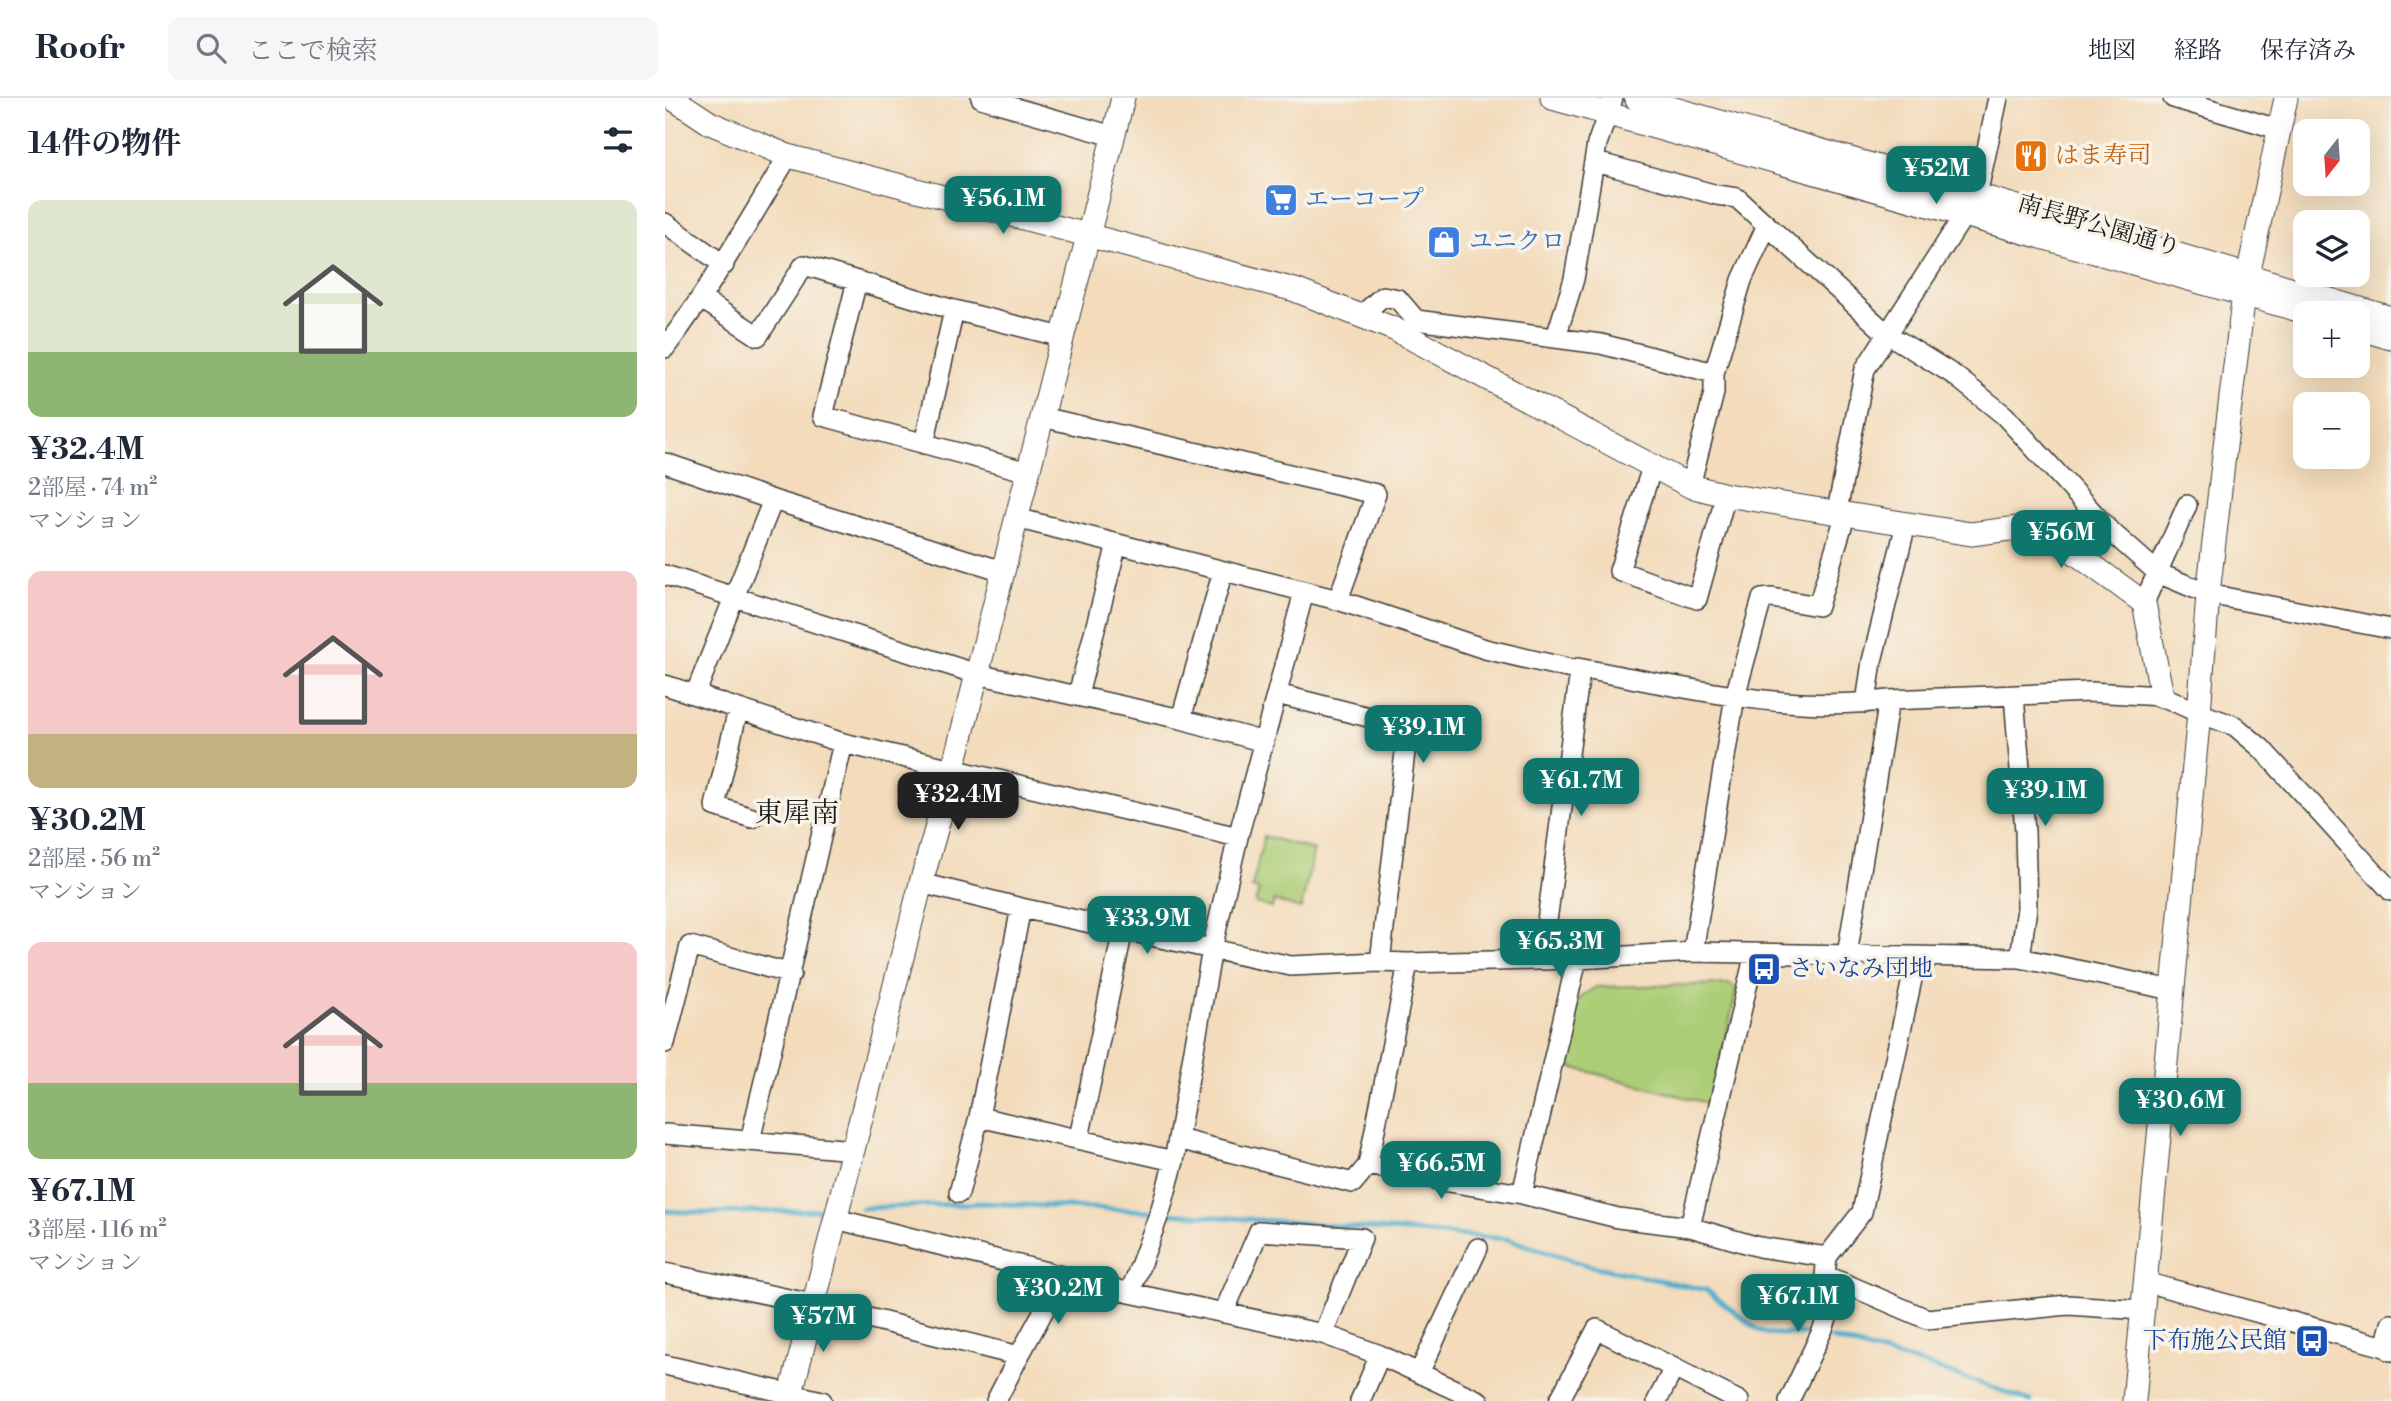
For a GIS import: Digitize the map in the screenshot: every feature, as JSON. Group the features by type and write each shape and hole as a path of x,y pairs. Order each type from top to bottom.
{"street":[{"path":"672,98 710,123 788,156 1295,290 1394,329 1690,486 1727,495 1971,534 2018,528 2034,530 2052,536 2144,603"},
{"path":"981,98 1113,136"},
{"path":"790,1397 921,883 953,769 1122,98"},
{"name":"南長野公園通り","path":"1552,98 1610,106 1966,217 2391,318"},
{"name":"南長野公園通り","path":"1636,98 1977,195 2246,285 2293,306"},
{"path":"1693,952 1735,696 1762,599 1818,606 1841,512 1865,369 1966,217 1977,195 1998,98"},
{"path":"2173,98 2278,129"},
{"path":"2134,1401 2208,594 2246,285 2286,98"},
{"path":"1556,337 1574,279 1597,144 1610,106"},
{"path":"665,348 724,265 788,156"},
{"path":"1596,162 1737,198 1887,333 1954,375 2004,415 2108,529 2158,573 2208,594 2391,629"},
{"path":"665,223 724,265"},
{"path":"1690,486 1714,393 1714,373 1742,280 1767,225"},
{"path":"702,299 758,336 804,265 954,310 1062,337"},
{"path":"857,281 823,416 1028,472"},
{"path":"1361,316 1383,296 1398,299 1416,320 1424,322 1601,344 1714,373"},
{"path":"924,444 954,310"},
{"path":"2370,332 2391,338"},
{"path":"1042,416 1376,494 1338,600"},
{"path":"665,463 773,500 1003,571"},
{"path":"1651,467 1619,571 1697,599 1727,495"},
{"path":"695,695 773,500"},
{"path":"2162,696 2144,603 2187,505"},
{"path":"1016,518 1338,600 1485,649 1580,671"},
{"path":"1866,703 1872,661 1906,524"},
{"path":"1078,695 1118,544"},
{"path":"1181,719 1223,571"},
{"path":"665,575 977,674 1181,719 1264,742"},
{"path":"1130,1293 1161,1209 1174,1161 1213,948 1238,837 1304,592"},
{"path":"1542,959 1580,671 1578,668 1735,696 1797,703 1866,703 2090,692 2162,696 2235,726 2261,748 2391,891"},
{"path":"665,685 843,743 1238,837"},
{"path":"1277,694 1408,727 1380,962"},
{"path":"2014,696 2025,831 2027,908 2020,958"},
{"path":"1847,955 1889,700"},
{"path":"738,710 715,806 752,818"},
{"path":"750,1141 843,743"},
{"path":"921,883 1021,908 1291,966 1577,959 1693,952 2020,958 2172,990"},
{"path":"959,1193 979,1117 1021,908"},
{"path":"1079,1138 1123,930"},
{"path":"665,1043 668,1015 690,946 791,974"},
{"path":"1690,1227 1755,953"},
{"path":"1917,956 1862,1212 1826,1257 1825,1275 1927,1319 2069,1305 2142,1310"},
{"path":"1522,1194 1577,959"},
{"path":"1178,1139 1353,1183 1369,1165 1408,963"},
{"path":"979,1117 1174,1161"},
{"path":"665,1134 853,1150"},
{"path":"1369,1165 1522,1194 1618,1218 1690,1227 1759,1247 1826,1257"},
{"path":"836,1219 1130,1293 1323,1334 1380,1355 1479,1401"},
{"path":"1224,1312 1259,1231 1361,1238 1323,1334"},
{"path":"1419,1373 1478,1248"},
{"path":"665,1273 813,1304 1019,1356"},
{"path":"996,1401 1062,1276"},
{"path":"1790,1401 1841,1282"},
{"path":"2145,1282 2388,1349 2391,1324"},
{"path":"1559,1401 1597,1329 1739,1401"},
{"path":"1360,1401 1380,1355"},
{"path":"665,1365 790,1397 822,1401"},
{"path":"1657,1401 1674,1368"}],"green space":[{"path":"1264,836 1314,850 1301,909 1274,901 1272,908 1255,903 1259,890 1252,888"},
{"path":"1730,984 1737,989 1710,1104 1571,1067 1564,1060 1576,1004 1583,995 1596,987"}],"waterway":[{"path":"862,1208 984,1203 1150,1211"},
{"path":"665,1211 705,1213 821,1210"},
{"path":"1169,1213 1507,1239 1587,1265 1706,1290 1757,1329 1768,1334 1809,1334"},
{"path":"1832,1339 1933,1367 2031,1401"}],"place":[{"name":"はま寿司","path":"2031,156"},
{"name":"エーコープ","path":"1281,200"},
{"name":"ユニクロ","path":"1444,242"},
{"name":"さいなみ団地","path":"1764,969"},
{"name":"下布施公民館","path":"2312,1341"}],"district":[{"name":"東犀南","path":"797,813"}]}
